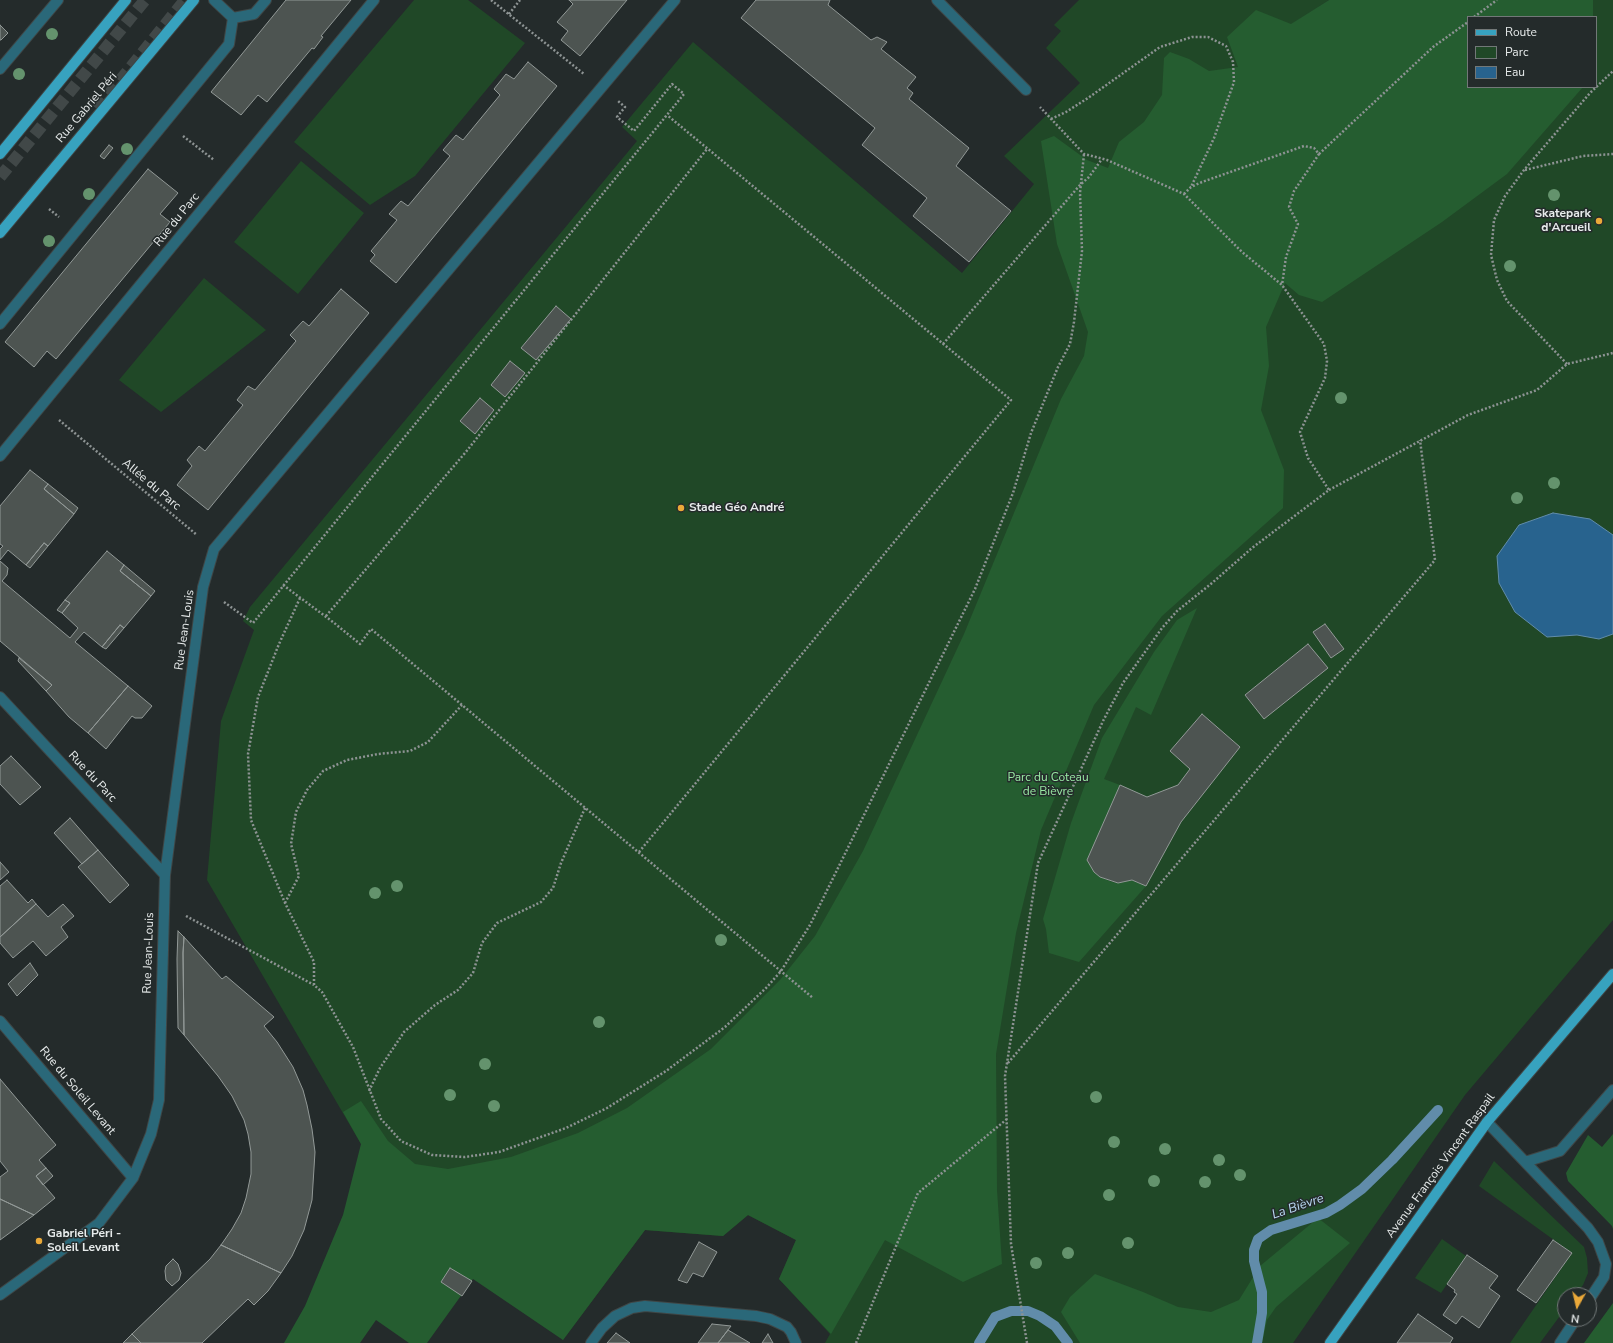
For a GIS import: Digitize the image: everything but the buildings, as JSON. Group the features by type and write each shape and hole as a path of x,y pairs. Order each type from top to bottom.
{"main road":[{"path":"0,154 126,0"},
{"name":"Rue Gabriel Péri","path":"0,233 194,0"},
{"name":"Avenue François Vincent Raspail","path":"1330,1343 1487,1122 1613,974"}],"street":[{"path":"0,69 58,0"},
{"path":"214,0 233,18"},
{"path":"233,18 254,14 266,0"},
{"name":"Rue du Parc","path":"0,456 374,0"},
{"path":"214,549 675,0"},
{"path":"937,0 1026,90"},
{"path":"0,324 229,44 233,18"},
{"name":"Rue Jean-Louis","path":"0,1295 99,1223 133,1178 151,1134 159,1100 165,875 203,587 214,549"},
{"name":"Rue du Parc","path":"0,697 165,875"},
{"name":"Rue du Soleil Levant","path":"0,1021 133,1178"},
{"path":"1525,1162 1560,1151 1613,1090"},
{"path":"1487,1122 1588,1228 1598,1242 1606,1264 1604,1277 1597,1288"},
{"path":"591,1343 602,1328 615,1316 632,1308 645,1306 763,1317 787,1327 795,1341"},
{"path":"1560,1343 1571,1327"}],"path":[{"path":"491,0 588,77"},
{"path":"508,14 520,0"},
{"path":"1475,16 1497,0"},
{"path":"1282,285 1286,257 1298,224 1289,207 1294,191 1319,154 1433,47 1467,23"},
{"path":"1051,119 1066,112 1088,98 1160,47 1192,37 1208,37 1226,46 1233,62 1234,82 1214,138 1191,187 1184,194"},
{"path":"1597,86 1613,71"},
{"path":"203,587 253,623 684,94 672,84 634,131 617,117 625,107 615,98"},
{"path":"1567,364 1507,301 1497,280 1491,255 1494,220 1505,196 1524,170 1595,88"},
{"path":"1026,90 1084,154 1102,159 1184,194 1242,252 1282,285 1324,344 1327,361 1325,378 1300,432 1308,458 1329,490"},
{"path":"639,852 1011,400 667,115"},
{"path":"166,122 231,174"},
{"path":"1191,187 1304,146 1314,148 1319,154"},
{"path":"326,616 465,453 708,149"},
{"path":"164,904 314,985 322,992 353,1047 381,1119 402,1141 432,1155 465,1157 499,1152 566,1128 607,1108 666,1071 725,1027 767,987 781,971 810,925 975,589 1013,492 1031,433 1058,367 1070,344 1082,251 1080,185 1084,154"},
{"path":"1524,170 1583,156 1613,154"},
{"path":"943,344 1080,185 1089,177 1102,159"},
{"path":"1027,1343 1011,1244 1006,1076 1038,863 1103,721 1123,683 1162,628 1177,611 1252,548 1329,490 1468,415 1537,390 1567,364 1613,354"},
{"name":"Allée du Parc","path":"76,434 214,549"},
{"path":"1008,1064 1434,560 1420,440"},
{"path":"283,585 326,616 360,644 371,629 813,998"},
{"path":"300,598 278,644 258,697 248,754 252,820 285,903 314,962 314,985"},
{"path":"285,903 299,876 291,844 296,812 307,790 323,771 346,760 378,754 410,751 428,742 462,705"},
{"path":"369,1091 380,1068 404,1032 435,1005 458,990 473,973 482,943 497,923 541,902 553,888 561,863 585,808"},
{"path":"856,1343 918,1193 1007,1118"}],"green space":[{"path":"414,0 468,0 525,43 415,176 370,205 294,142"},
{"name":"Parc du Coteau de Bièvre","path":"1079,0 1329,0 1292,24 1410,0 1613,0 1613,920 1465,1095 1293,1343 825,1343 830,1334 779,1279 796,1240 748,1215 723,1236 645,1230 563,1340 361,1144 207,880 221,721 254,630 243,621 250,607 637,141 622,127 693,42 962,273 1034,184 1004,156 1080,83 1046,48 1061,31 1054,25"},
{"path":"1329,0 1593,0 1593,16 1467,16 1467,88 1582,88 1507,174 1442,222 1322,302 1299,295 1285,283 1266,327 1269,366 1261,410 1284,470 1283,508 1162,616 1094,705 1041,830 1016,933 996,1054 997,1190 1002,1264 963,1282 885,1240 831,1334 779,1279 796,1240 748,1215 723,1236 645,1230 563,1340 473,1279 427,1343 409,1343 376,1320 360,1343 284,1343 305,1306 343,1215 361,1144 343,1112 361,1101 388,1141 415,1164 448,1169 511,1157 578,1133 627,1108 711,1049 780,980 815,936 863,851 964,634 1061,399 1084,356 1088,332 1057,244 1041,141 1054,136 1087,160 1108,168 1119,142 1144,122 1162,95 1164,58 1170,52 1189,59 1209,71 1238,67 1227,37 1256,10 1291,24"},
{"path":"301,161 364,213 298,294 234,242"},
{"path":"204,278 266,330 161,412 119,380"},
{"path":"1197,608 1151,715 1136,707 1104,779 1120,785 1094,872 1100,877 1112,882 1118,883 1132,880 1146,886 1079,962 1049,953 1046,929 1043,919 1071,823 1102,738 1154,652 1177,620"},
{"path":"1613,1134 1613,1229 1612,1226 1568,1181 1566,1173 1588,1135 1602,1147"},
{"path":"1494,1161 1584,1247 1587,1258 1588,1273 1583,1285 1581,1287 1557,1287 1557,1320 1540,1343 1510,1343 1572,1253 1479,1186"},
{"path":"1318,1218 1350,1243 1276,1307 1267,1320 1262,1343 1080,1343 1061,1312 1070,1297 1095,1274 1178,1307 1211,1312 1239,1300 1260,1266"},
{"path":"1442,1239 1466,1256 1441,1293 1415,1278"},
{"path":"1613,1303 1613,1343 1584,1343"}],"water":[{"path":"1553,513 1590,519 1613,535 1613,634 1599,639 1577,635 1547,637 1515,612 1499,583 1497,556 1519,525"}],"waterway":[{"name":"La Bièvre","path":"1257,1343 1262,1313 1262,1292 1254,1261 1254,1250 1258,1239 1271,1230 1326,1213 1340,1205 1362,1189 1392,1160 1438,1110"},
{"name":"La Bièvre","path":"979,1343 995,1317 1011,1311 1028,1311 1040,1316 1055,1326 1068,1343"}],"tunnel":[{"path":"0,177 145,0"},
{"path":"97,109 185,0"}],"place":[{"name":"Skatepark d'Arcueil","path":"1599,221"},
{"name":"Stade Géo André","path":"681,508"},
{"name":"Gabriel Péri - Soleil Levant","path":"39,1241"}]}
